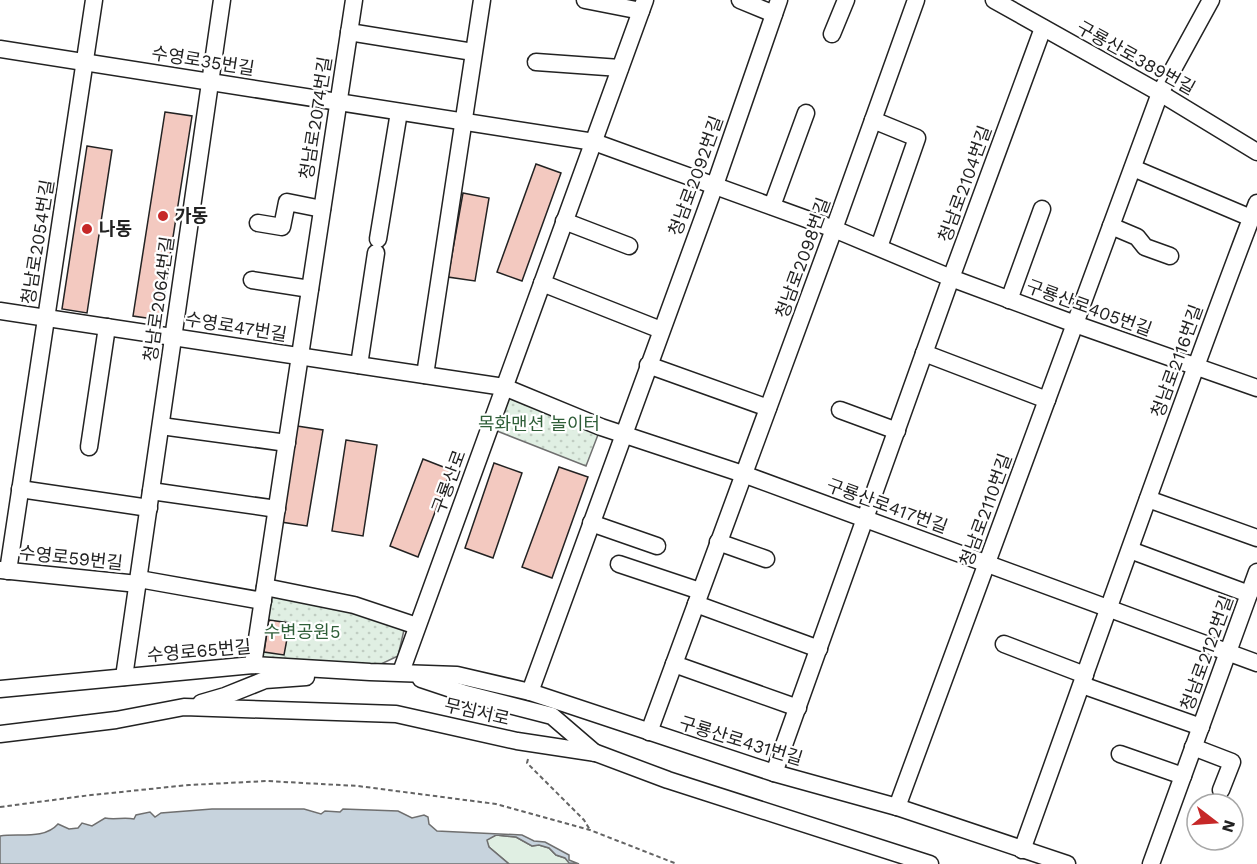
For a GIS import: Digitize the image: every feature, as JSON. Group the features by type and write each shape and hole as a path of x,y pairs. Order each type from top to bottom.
{"street":[{"name":"청남로2054번길","path":"4,570 20,489 94,0"},
{"name":"청남로2064번길","path":"124,677 222,0"},
{"name":"청남로2074번길","path":"253,665 354,0"},
{"path":"425,375 482,0"},
{"name":"구룡산로","path":"401,672 643,5 585,0"},
{"path":"740,0 777,7"},
{"path":"832,34 846,0"},
{"name":"청남로2098번길","path":"649,732 916,0"},
{"name":"구룡산로389번길","path":"994,0 1160,93 1257,152"},
{"name":"청남로2110번길","path":"897,807 1160,93 1211,0"},
{"name":"청남로2092번길","path":"530,692 715,185 777,7"},
{"name":"청남로2104번길","path":"774,773 1043,28"},
{"path":"349,32 473,52"},
{"name":"수영로35번길","path":"0,49 594,142"},
{"path":"536,62 620,68"},
{"path":"359,365 399,112"},
{"path":"772,206 806,113"},
{"path":"873,120 917,138 879,247"},
{"name":"구룡산로405번길","path":"594,142 834,228 1009,300 1257,388"},
{"name":"청남로2116번길","path":"1022,850 1110,608 1194,366 1250,240 1254,210 1195,194 1132,168"},
{"name":"청남로2074번길","path":"258,223 282,227 287,202 322,209"},
{"name":"구룡산로405번길","path":"1009,300 1042,209"},
{"path":"564,221 629,246"},
{"path":"1111,226 1137,237 1145,247 1170,256"},
{"path":"252,280 310,288"},
{"path":"542,282 661,330"},
{"name":"수영로47번길","path":"0,311 504,387"},
{"path":"89,447 107,327"},
{"path":"924,353 1047,400"},
{"path":"648,365 768,408"},
{"name":"구룡산로417번길","path":"504,387 601,427 743,474 1257,663"},
{"path":"840,410 897,431"},
{"path":"161,426 287,443"},
{"path":"20,489 149,508"},
{"path":"151,491 277,509"},
{"path":"1148,499 1257,538"},
{"path":"591,523 657,546"},
{"path":"718,542 766,559"},
{"name":"청남로2122번길","path":"1130,550 1188,572 1252,591"},
{"path":"619,564 761,628 819,649"},
{"name":"수영로59번길","path":"4,570 138,582"},
{"name":"청남로2122번길","path":"1151,864 1257,572"},
{"path":"138,582 354,605 417,627"},
{"path":"1004,644 1084,680"},
{"path":"674,664 798,708"},
{"name":"수영로65번길","path":"0,689 253,665 401,672"},
{"path":"184,707 225,696 265,680 401,672 466,694 552,716 596,753"},
{"name":"구룡산로431번길","path":"401,672 457,675 530,692 774,773 897,807 1067,864"},
{"name":"청남로2122번길","path":"1084,680 1144,706 1201,726"},
{"name":"무심서로","path":"0,734 116,720 184,707 396,714 532,744 596,753 668,780 930,864"},
{"path":"1193,747 1232,762 1221,790"},
{"path":"1120,754 1183,776"}],"path":[{"path":"532,744 526,763 584,820 590,830"},
{"path":"0,807 189,785 267,781 358,786 496,804 590,830 677,864"}],"green space":[{"name":"목화맨션 놀이터","path":"512,390 601,427 586,466 497,431"},
{"name":"수변공원5","path":"271,594 349,610 404,630 398,656 379,665 260,658"},
{"path":"496,835 516,837 532,846 539,845 549,848 572,864 509,864 489,847 486,840"}],"shaded area":[{"path":"212,809 304,809 321,814 325,811 340,812 343,809 398,811 412,818 424,815 428,817 429,824 437,831 522,835 534,841 545,842 569,855 569,860 579,864 569,863 549,848 539,845 532,846 516,837 496,835 487,840 489,847 509,864 0,864 0,836 38,834 58,824 69,829 78,828 82,823 92,826 105,818 134,819 136,815 150,812 155,817 161,813"}],"building":[{"name":"가동","path":"165,112 192,116 160,320 133,316"},
{"name":"나동","path":"87,146 112,150 87,313 62,309"},
{"path":"536,164 561,173 522,281 497,272"},
{"path":"463,193 489,198 475,281 448,277"},
{"path":"297,426 323,430 307,526 281,522"},
{"path":"346,440 377,445 363,536 332,531"},
{"path":"423,459 451,470 418,557 390,546"},
{"path":"494,463 522,473 493,558 465,548"},
{"path":"559,467 588,477 552,578 522,567"},
{"path":"269,620 290,623 284,655 264,652"}],"place":[{"name":"가동","path":"163,216"},
{"name":"나동","path":"87,229"}]}
